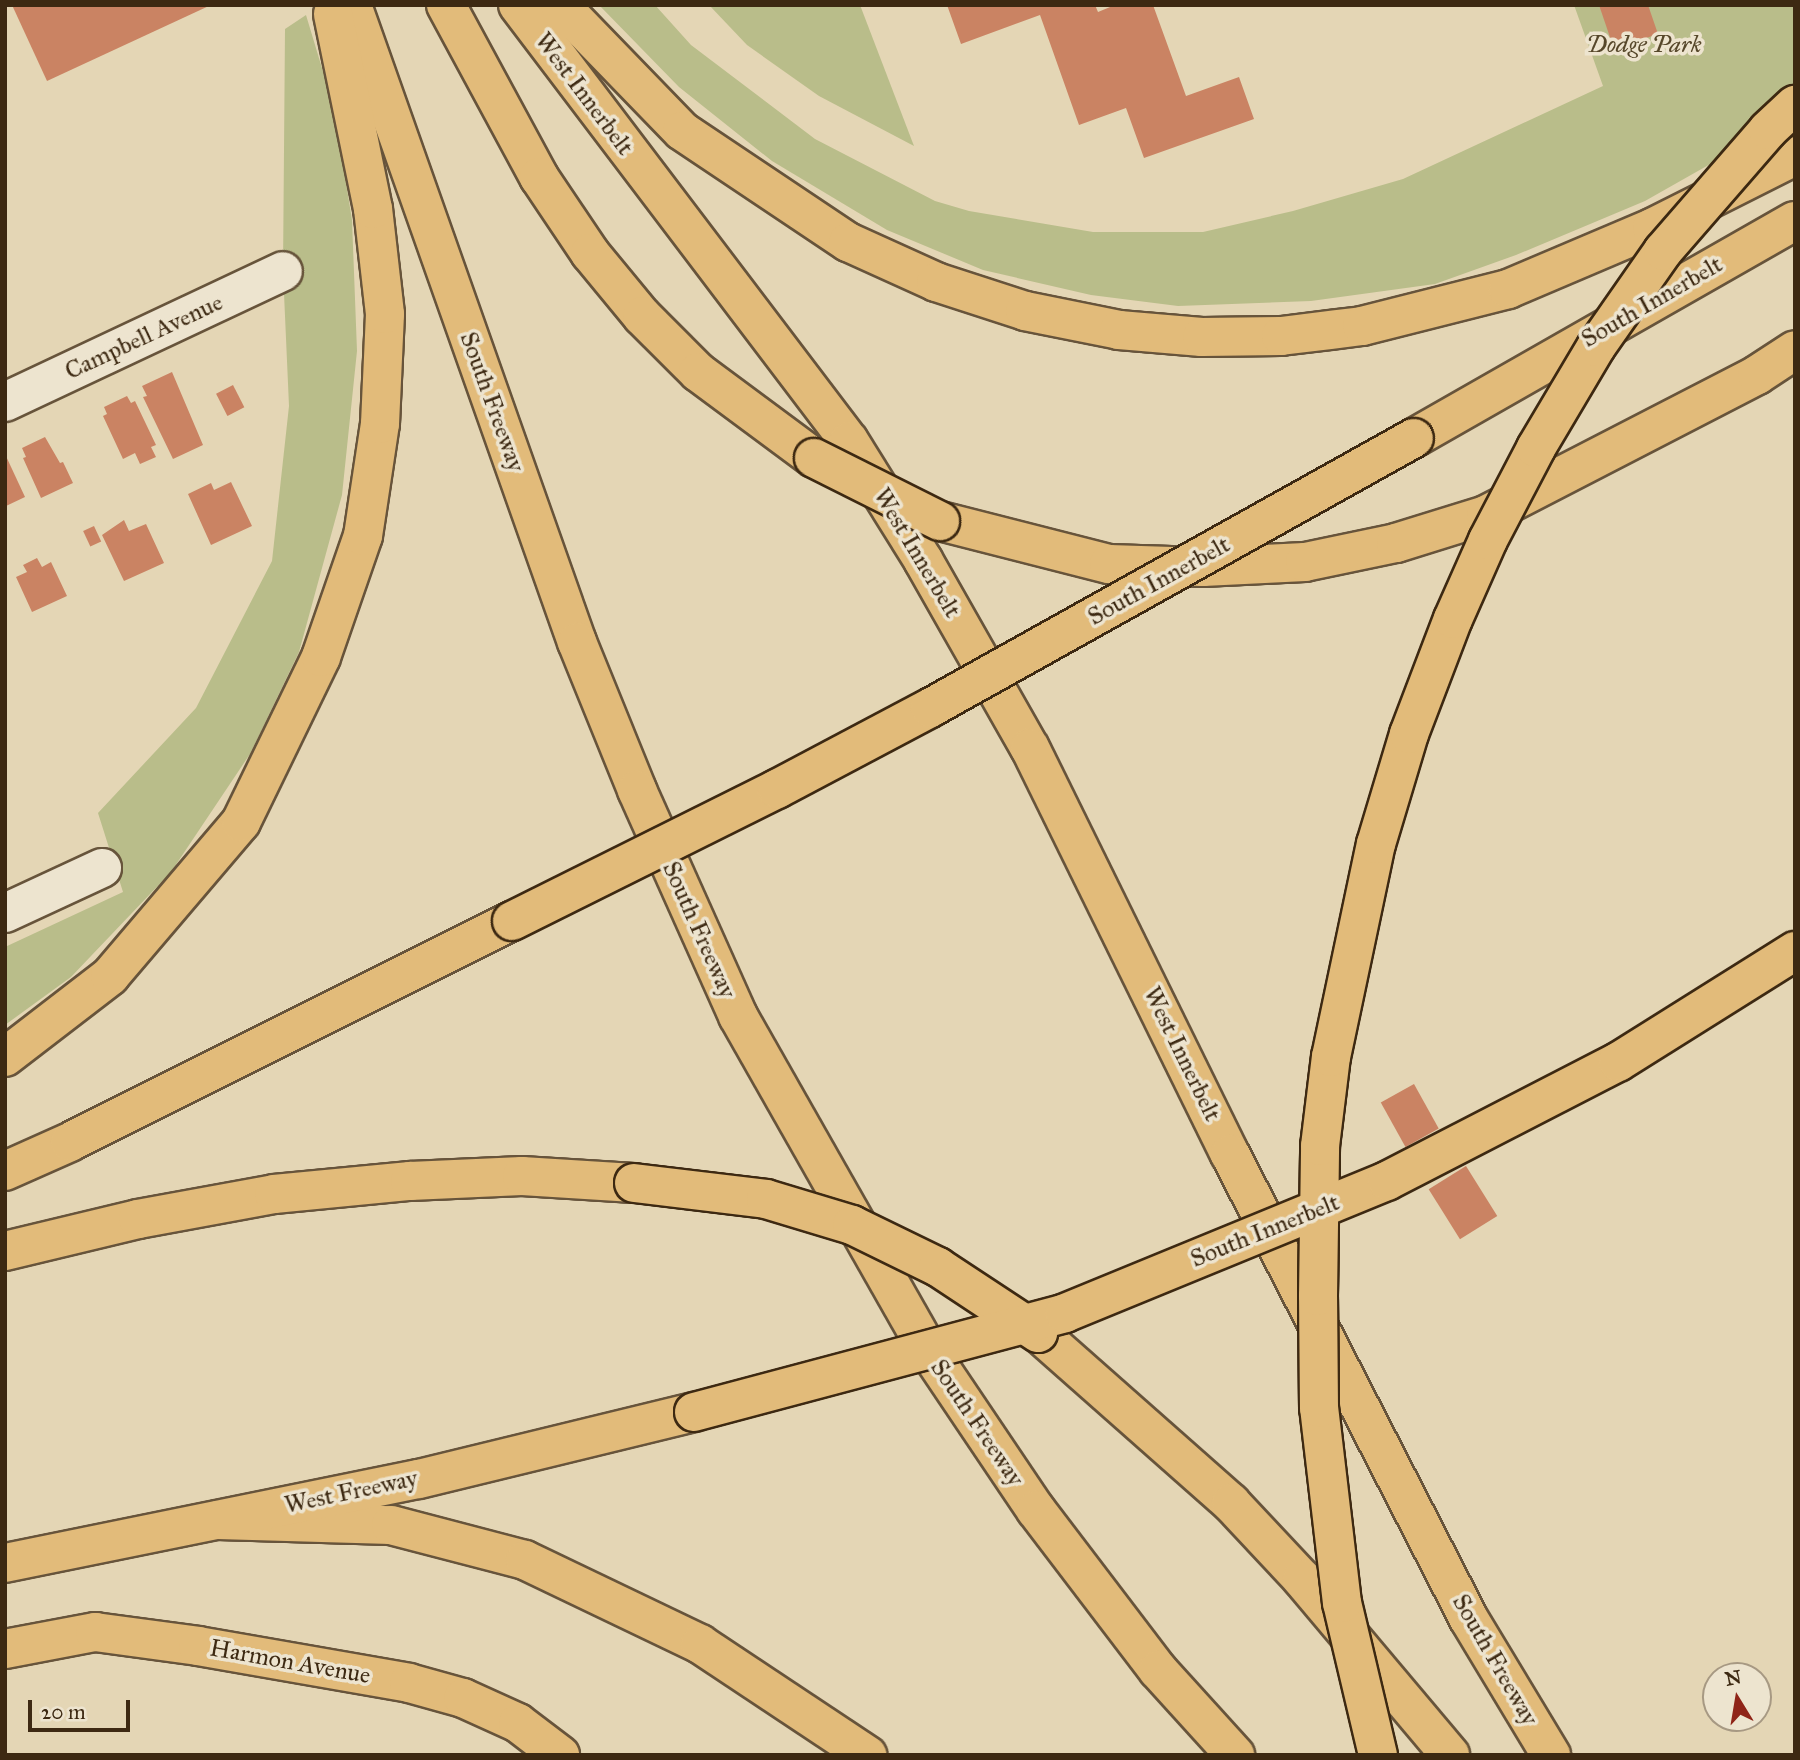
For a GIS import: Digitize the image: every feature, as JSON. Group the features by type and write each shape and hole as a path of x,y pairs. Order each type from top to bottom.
{"main road":[{"path":"5,1057 110,976 241,822 321,657 363,536 380,424 385,314 373,209 331,5"},
{"name":"South Freeway","path":"352,5 578,642 637,790 738,1016 928,1350 1020,1487 1158,1670 1236,1755"},
{"path":"446,5 539,177 590,253 642,316 698,372 814,458 940,522 1109,564 1203,567 1305,562 1396,543 1486,515 1757,375 1795,350"},
{"name":"West Innerbelt","path":"518,5 849,441 923,560 1030,748 1230,1154"},
{"path":"560,5 682,131 848,242 936,282 1026,311 1119,330 1202,337 1281,335 1362,326 1508,289 1652,228 1795,156"},
{"path":"1378,1755 1342,1603 1319,1408 1318,1296 1320,1146 1331,1057 1376,844 1409,734 1453,619 1488,540 1536,449 1596,348 1663,251 1768,130 1795,105"},
{"name":"South Innerbelt","path":"5,1171 70,1142 777,789 930,708 1414,438 1795,221"},
{"name":"South Innerbelt","path":"694,1412 1065,1313 1387,1181 1618,1062 1795,951"},
{"name":"South Freeway","path":"1230,1154 1469,1619 1550,1755"},
{"path":"5,1251 138,1219 274,1194 410,1181 522,1176 634,1183 766,1199 852,1226 938,1267 1040,1334 1231,1503 1301,1579 1450,1755"},
{"name":"West Freeway","path":"5,1563 419,1479 694,1412"},
{"path":"218,1520 391,1525 525,1560 700,1644 867,1755"},
{"name":"Harmon Avenue","path":"5,1649 95,1632 198,1646 409,1683 463,1698 518,1723 560,1755"}],"street":[{"name":"Campbell Avenue","path":"5,402 283,271"},
{"path":"5,913 102,868"}],"green space":[{"name":"Dodge Park","path":"599,5 655,5 691,45 815,139 935,201 969,211 1093,232 1203,232 1293,211 1403,179 1603,86 1574,5 1795,5 1795,116 1645,201 1516,255 1435,284 1311,301 1178,306 1091,295 983,270 887,230 772,161 679,87"},
{"path":"709,5 860,5 914,146 819,96 747,45"},
{"path":"306,15 334,108 352,220 357,351 342,495 299,652 250,754 171,872 71,977 5,1025 5,947 123,892 98,813 196,708 272,561 289,406 283,271 285,29"}],"building":[{"path":"12,5 211,5 47,81"},
{"path":"947,5 1095,5 1098,12 1115,5 1153,5 1186,96 1239,77 1254,119 1144,158 1126,108 1079,125 1040,15 961,44"},
{"path":"1599,5 1648,5 1658,34 1614,49"},
{"path":"172,372 203,445 173,459 143,397 147,396 142,386"},
{"path":"233,385 244,407 227,416 216,394"},
{"path":"127,396 131,403 135,401 156,445 151,447 156,457 140,464 135,453 123,459 103,416 107,414 104,407"},
{"path":"45,437 60,463 63,462 73,483 41,498 23,458 26,457 22,448"},
{"path":"5,454 25,497 6,506 5,504"},
{"path":"231,482 252,526 211,545 188,494 211,483 214,490"},
{"path":"124,520 129,531 146,524 164,563 124,581 102,535"},
{"path":"94,526 101,541 90,546 83,531"},
{"path":"37,558 42,567 51,562 67,596 32,612 16,577 27,572 23,565"},
{"path":"1414,1084 1439,1129 1405,1147 1381,1102"},
{"path":"1466,1166 1497,1216 1460,1239 1429,1189"}]}
